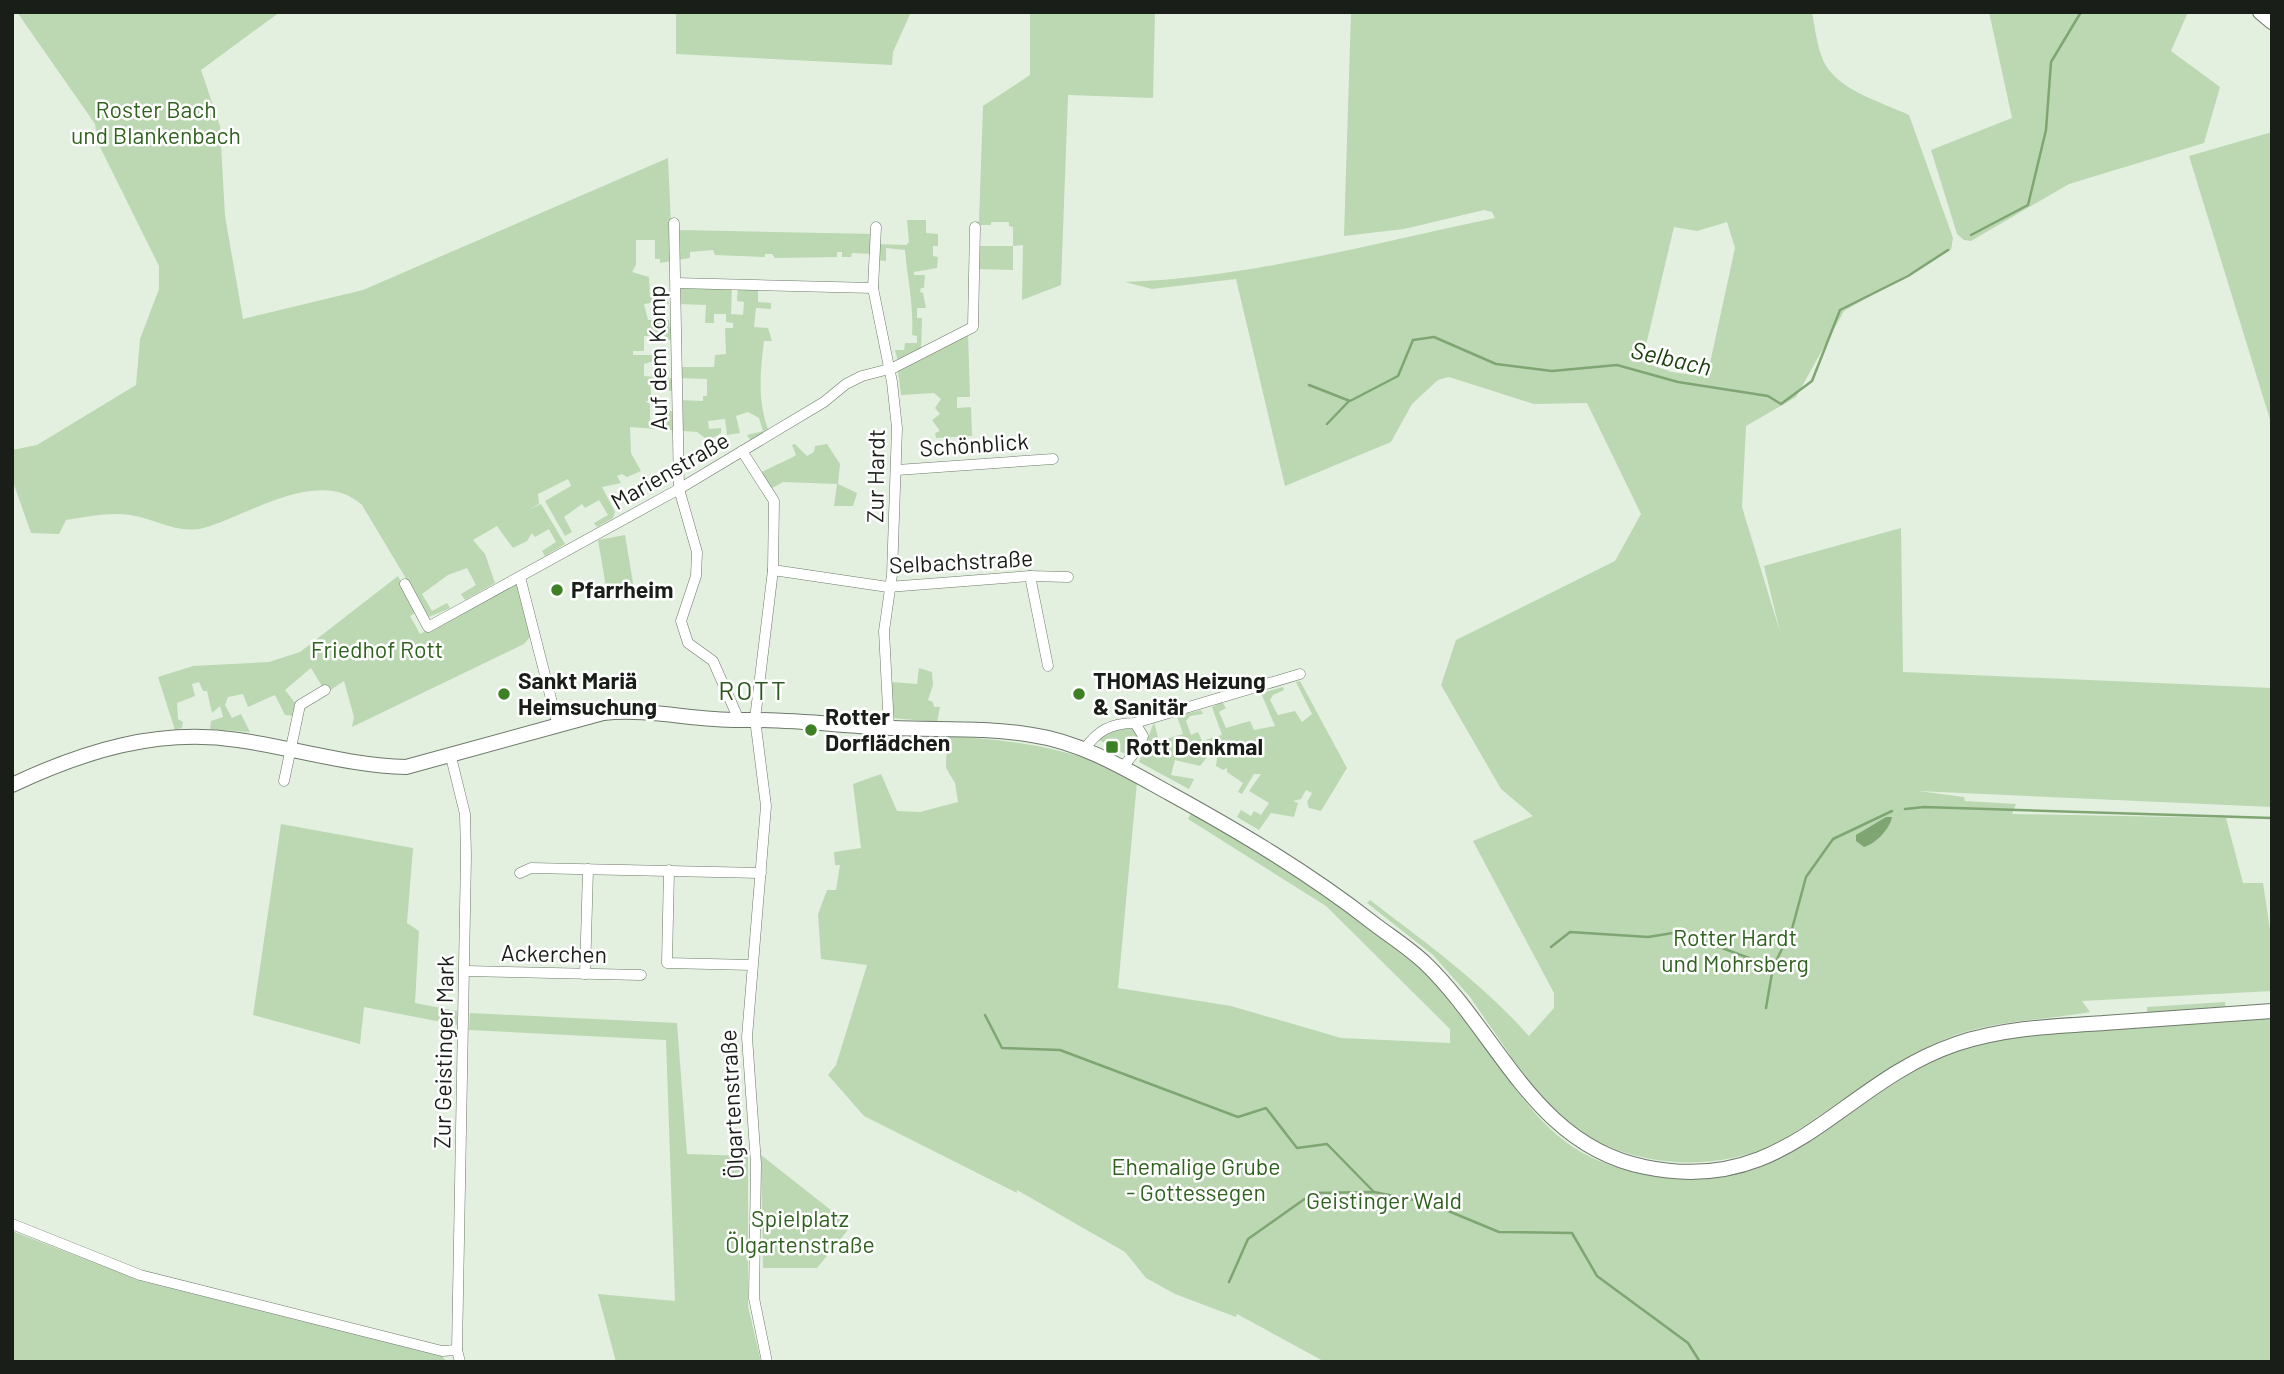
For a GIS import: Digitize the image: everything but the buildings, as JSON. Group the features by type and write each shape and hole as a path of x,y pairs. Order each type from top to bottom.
{"street":[{"path":"2260,12 2272,22"},
{"name":"Auf dem Komp","path":"674,223 679,489 697,552 696,576 681,621 688,643 713,661 739,720"},
{"name":"Zur Hardt","path":"876,227 873,288 895,416 897,470 892,575 888,587 884,631 889,728"},
{"name":"Marienstraße","path":"405,584 428,627 679,489 824,402 846,384 887,369 973,327 975,227"},
{"path":"676,283 873,288"},
{"name":"Ölgartenstraße","path":"742,451 774,501 773,570 755,719 766,806 747,1037 756,1164 754,1298 766,1362"},
{"name":"Schönblick","path":"897,470 1053,459"},
{"name":"Selbachstraße","path":"773,570 888,587 1030,576 1068,577"},
{"path":"1030,576 1048,666"},
{"path":"520,577 558,726"},
{"path":"1084,750 1095,733 1110,726 1135,723 1300,674"},
{"path":"284,781 300,705 325,690"},
{"path":"12,785 90,753 170,737 237,739 377,766 406,767 451,757 603,713 629,710 739,720 1032,735 1084,750 1122,768 1241,832 1290,863 1422,960 1466,1009 1529,1095 1551,1120 1586,1145 1649,1168 1677,1172 1724,1170 1787,1149 1904,1068 1958,1043 2028,1029 2272,1011"},
{"path":"1122,768 1139,747 1143,736 1135,723"},
{"name":"Zur Geistinger Mark","path":"451,757 465,814 466,971 457,1350 460,1362"},
{"path":"520,873 530,867 761,873"},
{"path":"585,974 588,869"},
{"path":"668,870 667,964 752,965"},
{"name":"Ackerchen","path":"466,971 641,975"},
{"path":"12,1224 140,1275 442,1351 457,1350"}],"green space":[{"name":"Roster Bach und Blankenbach","path":"17,12 280,12 201,70 220,126 225,216 243,319 363,290 668,158 671,224 678,230 875,234 874,254 852,253 851,257 842,257 842,252 837,252 837,257 775,258 772,254 765,254 765,257 715,255 713,250 690,252 690,258 660,263 660,259 655,259 655,240 636,240 636,265 632,272 649,277 650,297 667,297 669,305 665,301 644,304 648,320 669,320 670,328 676,329 676,340 665,340 665,336 644,336 644,351 633,351 633,355 657,355 657,360 644,364 644,376 678,379 678,390 669,391 668,383 650,384 652,401 645,401 650,404 650,423 663,422 663,411 679,411 679,400 703,401 703,396 707,396 707,379 679,378 678,367 714,367 715,355 726,354 725,328 733,328 733,323 726,322 726,314 714,314 714,323 705,323 706,305 677,304 677,285 732,286 731,314 743,315 744,302 737,301 738,285 758,286 758,302 771,303 771,309 756,308 754,327 768,328 772,341 764,341 761,377 761,400 770,434 753,444 747,435 763,431 759,418 748,412 736,416 740,433 727,435 725,419 708,421 709,429 721,428 721,433 713,438 713,444 697,432 630,427 631,453 641,471 627,477 622,474 617,476 621,483 602,487 615,512 613,518 597,527 594,523 608,515 599,500 585,508 582,504 564,517 572,532 565,536 545,501 571,486 568,479 538,494 539,504 528,510 541,504 565,544 545,556 542,551 556,542 549,529 535,537 532,533 527,541 513,548 497,526 473,540 485,554 495,583 465,600 461,594 476,585 467,568 448,575 422,594 432,611 447,603 450,608 429,617 362,505 345,494 326,490 286,496 197,529 177,528 140,517 114,514 66,520 59,534 31,533 12,479 12,450 37,445 136,385 140,339 159,289 159,266 98,143 95,124"},
{"path":"676,12 911,12 893,52 892,65 676,54"},
{"path":"1030,12 1155,12 1153,98 1068,95 1061,285 1022,300 1023,245 1013,246 1013,227 1009,226 1009,222 976,225 979,221 983,106 1030,75"},
{"name":"Rotter Hardt und Mohrsberg","path":"1351,12 1812,12 1819,49 1829,70 1861,94 1909,115 1953,238 1951,250 1844,311 1796,397 1746,426 1742,507 1780,632 1764,566 1901,528 1903,672 2272,688 2272,807 1918,791 1964,797 1965,801 2016,804 2012,814 2226,818 2243,883 2263,883 2272,943 2272,991 2082,1001 2090,1012 1978,1028 1961,1033 1899,1063 1774,1145 1723,1160 1669,1162 1643,1157 1592,1139 1560,1117 1507,1058 1510,1055 1470,997 1433,955 1367,903 1370,900 1453,964 1492,998 1529,1036 1554,1008 1554,993 1473,841 1533,816 1501,789 1441,685 1456,640 1615,561 1641,514 1587,403 1534,404 1449,377 1438,380 1412,404 1391,442 1285,486 1236,279 1152,289 1125,282 1265,267 1495,218 1492,212 1484,210 1404,229 1344,236","holes":["1727,222 1735,248 1707,377 1672,372 1642,362 1674,227 1697,231"]},
{"path":"1989,12 2188,12 2171,51 2220,87 2204,143 2069,184 1971,241 1964,240 1957,234 1931,150 2012,118"},
{"path":"2272,132 2272,426 2189,156"},
{"path":"907,220 926,220 926,233 938,234 938,246 933,246 933,256 938,257 937,268 914,272 914,275 925,275 924,288 921,288 920,292 923,293 926,308 917,308 917,318 922,318 921,353 899,365 895,350 904,350 905,343 917,343 917,336 912,335 905,250 886,248 886,261 875,260 876,244 906,245 909,242"},
{"path":"976,246 1013,246 1013,270 976,269"},
{"path":"968,333 970,397 957,397 957,408 971,407 972,436 936,438 935,433 940,431 932,420 940,414 935,408 941,399 934,393 901,395 898,371"},
{"path":"795,444 807,456 814,452 815,446 827,444 840,464 838,484 857,493 853,506 834,506 837,484 783,482 767,491 757,474 796,455 792,445"},
{"path":"625,535 634,589 607,593 598,540"},
{"name":"Friedhof Rott","path":"398,576 417,612 410,616 420,634 514,584 520,586 530,637 524,644 352,727 354,717 344,681 326,693 311,668 285,690 299,708 296,716 285,715 275,695 248,707 243,694 228,697 225,705 232,718 241,714 250,732 210,729 211,721 223,717 220,706 212,713 207,691 203,691 199,682 192,684 195,696 177,703 178,719 183,722 182,728 175,730 158,677 193,666 269,662 300,652"},
{"path":"919,668 932,672 933,685 928,700 933,702 934,707 940,707 937,722 892,718 891,682 917,684"},
{"path":"1300,681 1347,768 1321,811 1309,808 1307,802 1312,793 1306,790 1301,799 1293,801 1298,803 1294,817 1271,813 1259,830 1237,817 1241,810 1251,816 1254,811 1261,815 1269,803 1249,791 1261,774 1254,774 1242,794 1238,792 1243,783 1227,772 1227,768 1223,770 1216,766 1217,758 1208,756 1200,766 1175,760 1171,775 1194,779 1189,789 1139,762 1154,722 1159,741 1183,734 1177,716 1201,710 1203,714 1190,716 1186,721 1191,735 1198,732 1202,741 1222,735 1212,707 1222,702 1226,708 1219,712 1226,728 1250,721 1254,730 1275,726 1261,693 1283,687 1284,690 1273,695 1270,700 1278,715 1295,711 1302,722 1312,714 1296,682"},
{"path":"1128,727 1136,730 1138,737 1127,755 1099,740 1102,735"},
{"name":"Geistinger Wald","path":"947,736 1045,748 1092,761 1137,782 1118,988 1231,1006 1341,1038 1450,1043 1450,1029 1326,906 1188,819 1193,810 1297,874 1400,948 1421,967 1458,1010 1547,1126 1563,1140 1592,1158 1636,1172 1671,1177 1718,1176 1759,1165 1797,1148 1904,1078 1942,1057 1983,1043 2090,1027 2272,1018 2272,1362 1325,1362 1237,1314 1236,1317 1175,1294 1146,1278 1125,1252 1017,1190 1017,1193 864,1116 828,1075 836,1065 867,965 821,959 818,914 827,890 836,890 840,865 835,865 834,852 861,848 853,784 881,774 897,811 920,812 958,802 955,783 946,768"},
{"path":"281,824 413,848 407,923 419,931 415,1003 457,1011 457,1025 364,1007 360,1044 253,1015"},
{"path":"2225,1002 2226,1010 2147,1014 2147,1007"},
{"path":"470,1013 677,1023 687,1154 748,1156 748,1306 761,1362 616,1362 598,1294 675,1301 666,1040 469,1030"},
{"name":"Spielplatz Ölgartenstraße","path":"761,1155 851,1226 817,1268 763,1268"},
{"path":"12,1231 141,1281 441,1355 447,1362 12,1362"}],"shaded area":[{"path":"1886,817 1892,817 1891,822 1877,839 1864,847 1856,841 1856,835"}],"waterway":[{"name":"Selbach","path":"1971,235 2028,205 2046,130 2051,62 2081,12"},
{"name":"Selbach","path":"1309,385 1350,401 1398,376 1413,340 1434,337 1496,364 1552,371 1617,365 1678,382 1768,396 1781,404 1812,381 1840,310 1908,276 1948,250"},
{"path":"1327,424 1349,401"},
{"path":"1905,809 1924,807 2272,818"},
{"path":"1766,1008 1773,967 1792,929 1806,877 1833,839 1892,811"},
{"path":"1551,947 1570,932 1648,937 1679,932 1773,967"},
{"path":"985,1015 1002,1048 1060,1050 1238,1117 1266,1108 1297,1148 1327,1144 1374,1192"},
{"path":"1229,1282 1248,1239 1313,1193 1374,1192 1429,1203 1499,1232 1572,1233 1597,1276 1688,1343 1700,1362"}],"place":[{"name":"Pfarrheim","path":"557,590"},
{"name":"Sankt Mariä Heimsuchung","path":"504,694"},
{"name":"THOMAS Heizung & Sanitär","path":"1079,694"},
{"name":"Rotter Dorflädchen","path":"811,730"},
{"name":"Rott Denkmal","path":"1112,747"}],"district":[{"name":"ROTT","path":"753,691"}],"park label":[{"name":"Ehemalige Grube - Gottessegen","path":"1196,1180"}]}
